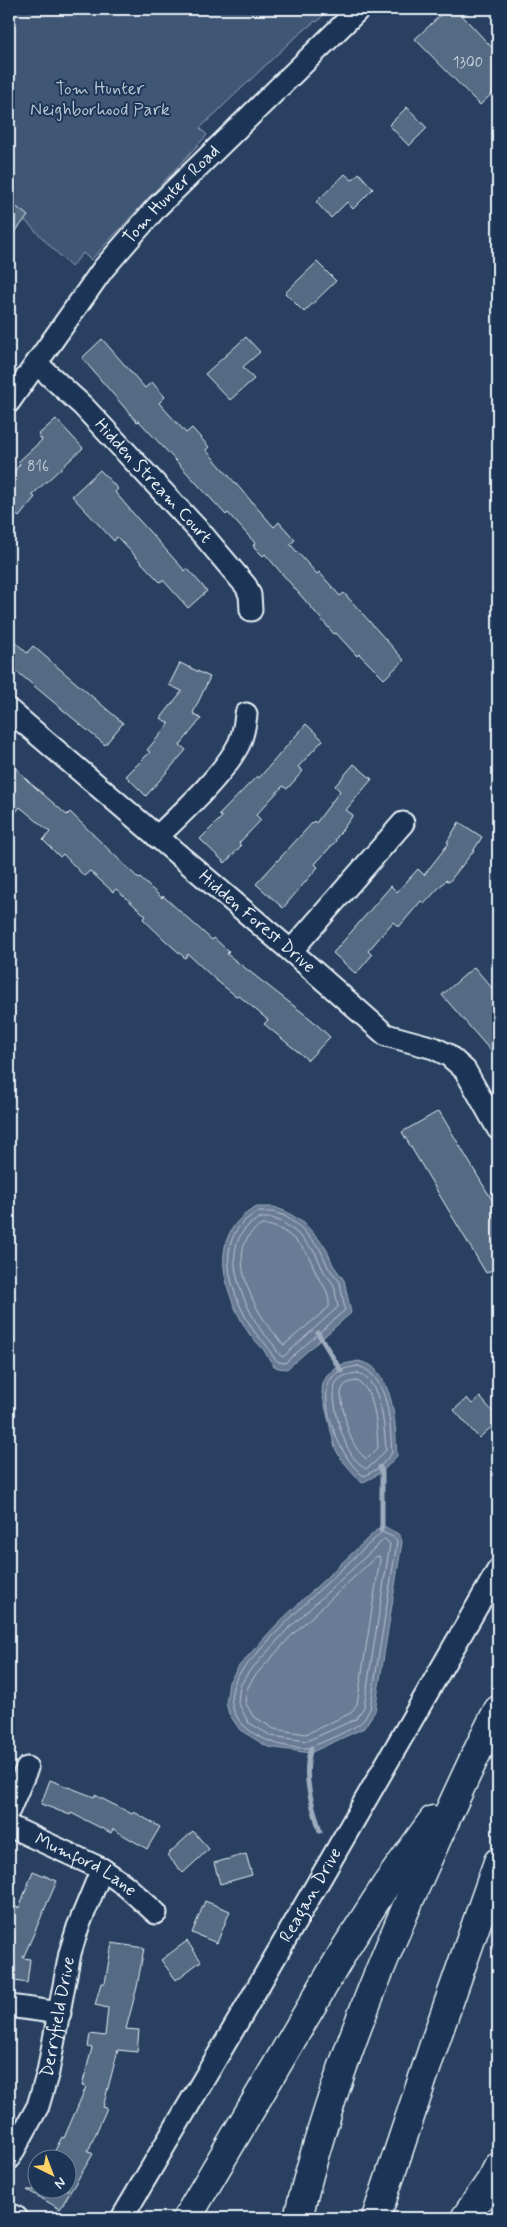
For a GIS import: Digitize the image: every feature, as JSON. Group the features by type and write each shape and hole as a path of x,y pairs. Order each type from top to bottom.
{"highway":[{"path":"298,2218 318,2140 344,2060 398,1924 465,1777 498,1710"},
{"path":"187,2218 350,1941 386,1884 465,1777"},
{"path":"376,2218 498,1862"},
{"path":"464,2218 490,2182 498,2167"}],"street":[{"name":"Tom Hunter Road","path":"9,402 103,269 157,207 359,9"},
{"name":"Hidden Stream Court","path":"37,364 83,406 203,535 246,586 250,595 251,610"},
{"name":"Hidden Forest Drive","path":"9,710 291,951 386,1035 434,1048 448,1055 465,1070 498,1129"},
{"path":"157,836 182,813 239,744 246,714"},
{"path":"291,951 403,823"},
{"name":"Reagan Drive","path":"122,2218 244,2011 498,1570"},
{"path":"9,1810 27,1768"},
{"name":"Mumford Lane","path":"9,1826 102,1870 126,1886 156,1913"},
{"name":"Derryfield Drive","path":"9,2159 38,2106 48,2072 70,1953 78,1928 102,1870"},
{"path":"9,2006 60,2014"},
{"path":"9,2214 17,2218"}],"green space":[{"name":"Tom Hunter Neighborhood Park","path":"9,9 329,9 317,22 315,21 290,42 200,128 207,135 91,260 83,253 71,267 9,204"}],"water":[{"path":"257,1207 274,1207 287,1212 304,1223 325,1246 333,1265 344,1280 351,1313 287,1369 274,1366 263,1349 250,1335 233,1302 227,1284 224,1266 225,1249 230,1232 240,1218"},
{"path":"359,1361 373,1367 381,1376 386,1386 393,1409 397,1456 382,1472 362,1483 341,1459 335,1448 322,1393 323,1383 328,1374 339,1365"},
{"path":"382,1525 400,1535 402,1542 375,1711 364,1728 310,1753 268,1747 240,1730 229,1714 226,1703 229,1682 239,1666 278,1623"}],"building":[{"path":"447,9 456,9 498,54 498,88 480,105 415,39"},
{"path":"407,107 427,128 409,146 389,125"},
{"path":"359,173 373,189 353,209 347,202 331,218 316,202 345,174 352,180"},
{"path":"9,201 28,216 9,239"},
{"path":"317,262 336,281 304,312 285,293"},
{"path":"246,337 260,352 243,367 254,379 230,400 205,374"},
{"path":"102,339 145,388 152,382 165,397 159,403 186,433 192,428 209,447 206,450 274,527 279,522 295,540 290,544 317,574 319,572 340,596 344,593 404,660 384,679 359,654 357,656 336,633 334,634 265,554 263,556 253,546 255,543 228,513 226,515 139,421 137,422 82,358"},
{"path":"56,419 83,448 32,495 35,497 19,517 9,509 9,478 20,464 18,462 42,440 38,435"},
{"path":"100,470 118,489 115,492 138,519 185,571 187,568 207,591 188,608 163,580 160,582 117,537 114,541 72,496"},
{"path":"9,636 27,653 33,646 123,723 105,745 9,665"},
{"path":"180,663 210,677 193,713 201,719 180,745 186,750 146,796 126,776 150,752 147,750 169,724 161,718 182,691 169,685"},
{"path":"306,724 323,740 298,767 303,771 287,789 283,786 256,815 261,820 239,843 241,846 225,863 200,839 222,817 219,815 257,776 259,778"},
{"path":"9,761 28,781 67,815 70,812 139,879 162,898 163,896 212,940 214,938 229,952 227,954 312,1020 330,1037 308,1060 264,1024 268,1020 238,995 236,996 217,981 188,954 185,958 167,942 143,919 146,916 116,889 113,892 90,871 84,876 63,854 60,857 43,840 50,832 20,807 16,812 9,805"},
{"path":"354,764 372,779 346,810 353,815 336,841 315,864 318,867 283,908 256,884 314,821 316,823 340,791 335,786"},
{"path":"459,822 482,837 472,853 449,882 446,880 424,904 421,901 399,927 393,922 368,951 372,955 356,974 333,953 391,886 397,892 418,869 424,875 449,843 447,842"},
{"path":"474,967 498,995 498,1059 442,995"},
{"path":"439,1111 498,1210 498,1266 486,1273 402,1132"},
{"path":"480,1397 498,1418 498,1421 479,1438 454,1410 467,1398 472,1404"},
{"path":"50,1780 94,1797 95,1795 132,1814 134,1812 160,1827 147,1849 113,1829 111,1833 71,1813 70,1815 41,1804"},
{"path":"193,1831 209,1849 183,1873 167,1855"},
{"path":"246,1854 252,1875 220,1884 214,1863"},
{"path":"33,1871 57,1881 23,1958 30,1959 27,1983 15,1981 9,1993 9,1904 19,1908"},
{"path":"205,1901 230,1911 217,1943 192,1933"},
{"path":"187,1941 201,1961 176,1980 161,1960"},
{"path":"112,1943 144,1948 137,1987 126,2029 139,2030 137,2052 118,2050 103,2107 107,2108 88,2151 93,2154 78,2179 78,2150 55,2150 62,2137 64,2138 86,2087 82,2086 92,2048 88,2047 90,2034 105,2036 108,2008 95,2005 101,1983 105,1983"},
{"path":"44,2200 65,2200 60,2209"}],"waterway":[{"path":"318,1333 341,1371"},
{"path":"380,1467 382,1472 381,1530"},
{"path":"311,1748 307,1769 309,1790 320,1831"}]}
